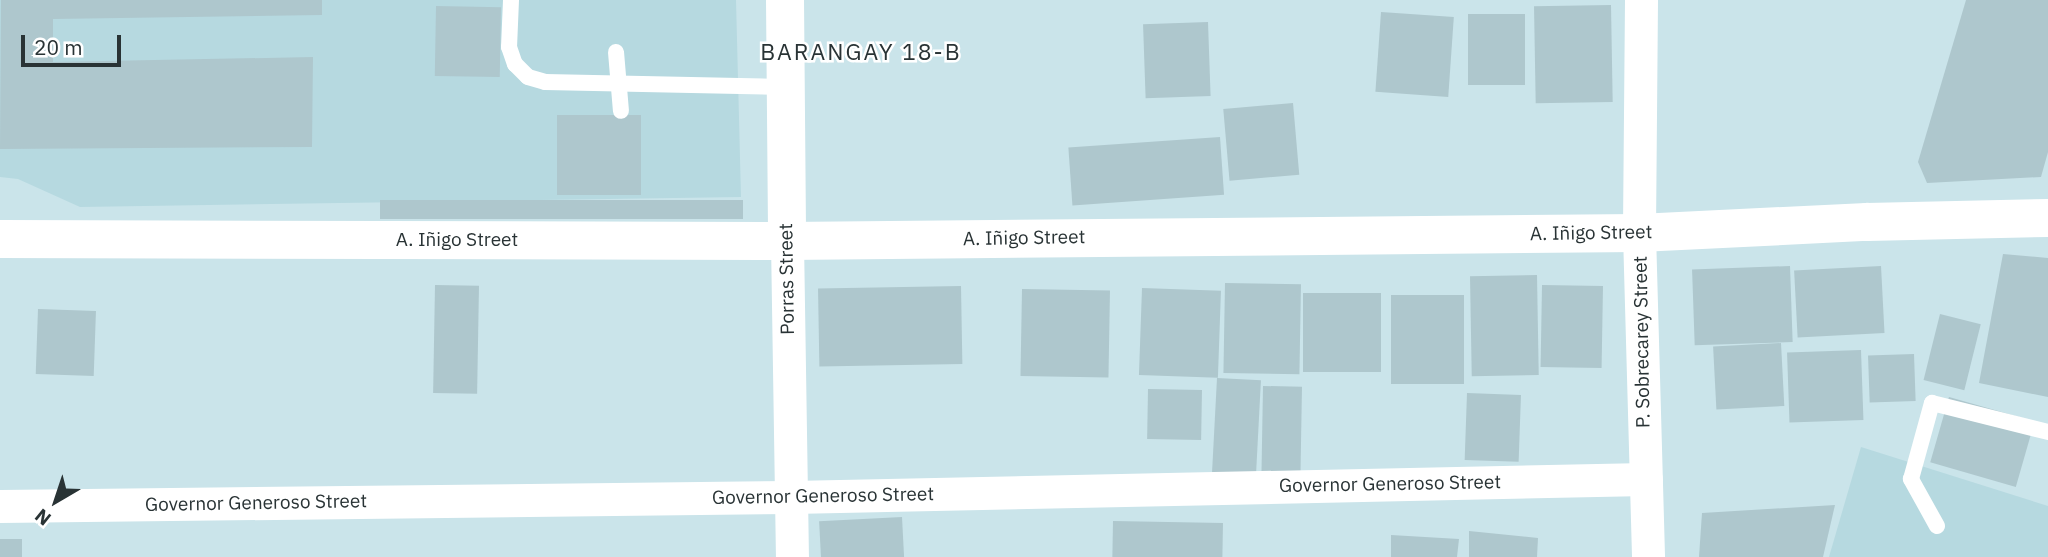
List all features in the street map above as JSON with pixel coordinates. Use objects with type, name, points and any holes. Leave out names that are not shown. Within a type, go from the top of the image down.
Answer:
[{"type":"street","name":"Porras Street","points":[[785,0],[792,557]]},
{"type":"street","name":"P. Sobrecarey Street","points":[[1641,0],[1639,233],[1648,557]]},
{"type":"street","name":"A. Iñigo Street","points":[[0,239],[787,241],[1639,233],[1867,222],[2048,218]]},
{"type":"street","name":"Governor Generoso Street","points":[[0,506],[792,497],[1646,479]]},
{"type":"lane","points":[[511,0],[509,47],[515,64],[528,77],[573,85],[784,87]]},
{"type":"lane","points":[[616,52],[621,111]]},
{"type":"lane","points":[[1937,526],[1911,479],[1932,403],[2048,432]]},
{"type":"shaded area","points":[[0,0],[736,0],[741,197],[80,207],[18,179],[0,177]]},
{"type":"shaded area","points":[[1861,447],[2048,506],[2048,557],[1829,557]]},
{"type":"building","points":[[1,0],[322,0],[322,15],[53,19],[53,62],[313,57],[312,147],[0,149]]},
{"type":"building","points":[[1966,0],[2048,0],[2048,152],[2041,177],[1927,183],[1918,162]]},
{"type":"building","points":[[1611,5],[1613,102],[1536,103],[1534,6]]},
{"type":"building","points":[[436,6],[501,7],[500,77],[435,76]]},
{"type":"building","points":[[1381,12],[1454,17],[1448,97],[1375,92]]},
{"type":"building","points":[[1468,14],[1525,14],[1525,85],[1468,85]]},
{"type":"building","points":[[1208,22],[1211,96],[1146,98],[1143,24]]},
{"type":"building","points":[[1293,103],[1299,175],[1230,181],[1223,109]]},
{"type":"building","points":[[557,115],[641,115],[641,195],[557,195]]},
{"type":"building","points":[[1220,137],[1224,195],[1072,205],[1068,148]]},
{"type":"building","points":[[380,200],[743,200],[743,219],[380,219]]},
{"type":"building","points":[[2003,254],[2048,258],[2048,397],[1979,383]]},
{"type":"building","points":[[1790,266],[1793,342],[1695,345],[1692,269]]},
{"type":"building","points":[[1881,266],[1885,333],[1798,337],[1794,271]]},
{"type":"building","points":[[1537,275],[1539,375],[1472,376],[1470,276]]},
{"type":"building","points":[[1225,283],[1301,284],[1299,374],[1223,373]]},
{"type":"building","points":[[435,285],[479,286],[477,394],[433,393]]},
{"type":"building","points":[[1542,285],[1603,286],[1602,368],[1541,367]]},
{"type":"building","points":[[961,286],[962,364],[819,366],[818,288]]},
{"type":"building","points":[[1142,288],[1221,291],[1218,378],[1139,375]]},
{"type":"building","points":[[1022,289],[1110,291],[1108,378],[1020,376]]},
{"type":"building","points":[[1303,293],[1381,293],[1381,372],[1303,372]]},
{"type":"building","points":[[1391,295],[1464,295],[1464,384],[1391,384]]},
{"type":"building","points":[[38,309],[96,311],[94,376],[36,374]]},
{"type":"building","points":[[1940,314],[1981,324],[1964,390],[1924,380]]},
{"type":"building","points":[[1781,343],[1784,406],[1716,409],[1713,347]]},
{"type":"building","points":[[1861,350],[1863,420],[1789,423],[1787,353]]},
{"type":"building","points":[[1914,354],[1916,401],[1870,403],[1868,356]]},
{"type":"building","points":[[1217,378],[1261,380],[1255,486],[1211,484]]},
{"type":"building","points":[[1263,386],[1302,387],[1300,484],[1261,483]]},
{"type":"building","points":[[1148,389],[1202,390],[1201,440],[1147,439]]},
{"type":"building","points":[[1467,393],[1521,395],[1519,462],[1465,460]]},
{"type":"building","points":[[1949,397],[2035,422],[2016,487],[1930,462]]},
{"type":"building","points":[[1835,505],[1823,557],[1699,557],[1702,513]]},
{"type":"building","points":[[902,517],[904,557],[821,557],[819,521]]},
{"type":"building","points":[[1113,521],[1223,523],[1222,557],[1112,557]]},
{"type":"building","points":[[1469,531],[1538,538],[1537,557],[1469,557]]},
{"type":"building","points":[[1391,535],[1459,539],[1457,557],[1391,557]]},
{"type":"building","points":[[0,539],[22,539],[22,557],[0,557]]},
{"type":"district","name":"BARANGAY 18-B","points":[[861,51]]}]
